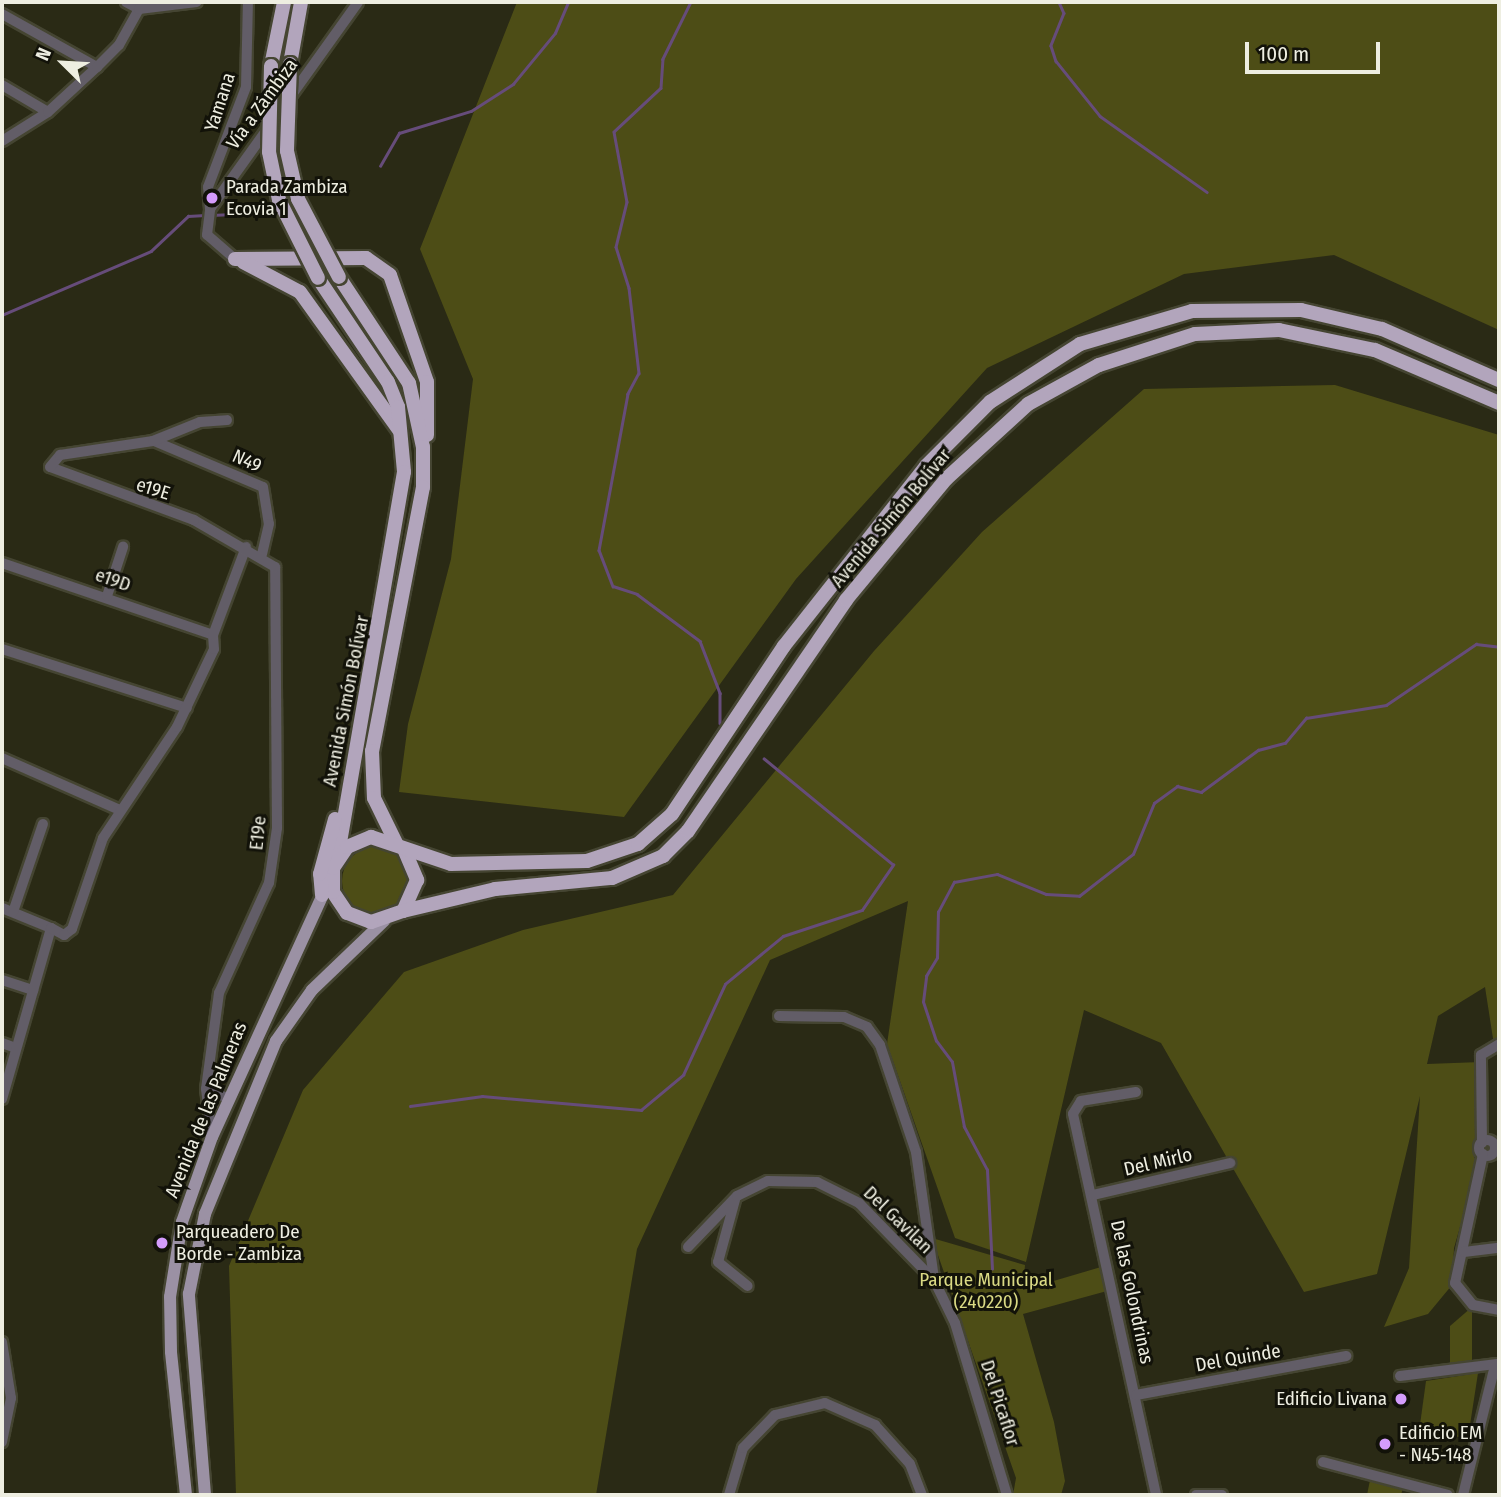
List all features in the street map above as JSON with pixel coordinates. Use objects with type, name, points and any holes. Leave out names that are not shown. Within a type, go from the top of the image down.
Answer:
[{"type":"highway","name":"Avenida Simón Bolívar","points":[[284,2],[271,66],[269,152],[276,188],[296,244],[388,382],[402,434],[400,524],[365,699],[338,857]]},
{"type":"highway","name":"Avenida Simón Bolívar","points":[[301,2],[290,64],[287,151],[298,199],[340,277],[409,383],[423,447],[423,487],[372,763],[374,798],[400,846],[452,864],[587,861],[638,844],[672,814],[785,646],[926,466],[990,402],[1080,344],[1192,312],[1301,310],[1382,328],[1499,380]]},
{"type":"highway","points":[[235,259],[366,258],[390,275],[427,382],[423,447]]},
{"type":"highway","points":[[235,259],[300,292],[402,434]]},
{"type":"highway","name":"Avenida Simón Bolívar","points":[[403,911],[495,889],[612,878],[663,856],[688,831],[846,600],[946,479],[1028,404],[1099,365],[1195,334],[1279,330],[1374,350],[1499,403]]},
{"type":"highway","points":[[322,895],[320,874],[365,699]]},
{"type":"highway","points":[[358,840],[400,846],[417,880],[403,911],[384,921],[347,913],[331,879],[338,857],[358,840]]},
{"type":"main road","name":"Avenida de las Palmeras","points":[[186,1495],[170,1297],[182,1222],[212,1136],[331,879]]},
{"type":"main road","name":"Avenida de las Palmeras","points":[[205,1495],[189,1294],[205,1214],[282,1032],[312,990],[384,921]]},
{"type":"street","points":[[126,2],[139,9],[197,2]]},
{"type":"street","name":"Yamana","points":[[210,209],[208,187],[246,88],[248,2]]},
{"type":"street","name":"Vía a Zámbiza","points":[[210,209],[358,2]]},
{"type":"street","points":[[2,141],[48,113],[120,45],[139,9]]},
{"type":"street","points":[[2,14],[97,67]]},
{"type":"street","points":[[2,85],[48,113]]},
{"type":"street","points":[[210,209],[207,235],[235,259]]},
{"type":"street","points":[[153,441],[200,422],[227,420]]},
{"type":"street","name":"e19E","points":[[153,441],[60,455],[50,467],[194,520],[261,554],[275,567]]},
{"type":"street","name":"N49","points":[[153,441],[262,487],[269,524],[261,554]]},
{"type":"street","points":[[107,596],[124,547]]},
{"type":"street","points":[[2,908],[64,935],[72,929],[120,810],[187,708],[215,649],[213,635],[246,547]]},
{"type":"street","name":"e19D","points":[[2,563],[107,596],[213,635]]},
{"type":"street","name":"E19e","points":[[212,1136],[206,1089],[219,992],[273,865],[279,795],[275,567]]},
{"type":"street","points":[[2,649],[187,708]]},
{"type":"street","points":[[2,758],[120,810]]},
{"type":"street","points":[[13,912],[43,824]]},
{"type":"street","points":[[2,1099],[51,928]]},
{"type":"street","points":[[2,980],[33,990]]},
{"type":"street","points":[[779,1016],[844,1017],[867,1027],[880,1045],[916,1152],[934,1280]]},
{"type":"street","points":[[2,1043],[16,1048]]},
{"type":"street","points":[[1499,1044],[1483,1050],[1483,1154],[1464,1252],[1456,1265],[1456,1289],[1473,1305],[1499,1310]]},
{"type":"street","points":[[206,1089],[229,1099]]},
{"type":"street","name":"De las Golondrinas","points":[[1136,1092],[1081,1101],[1073,1114],[1093,1195],[1156,1495]]},
{"type":"street","points":[[1482,1143],[1491,1141],[1497,1149],[1483,1154]]},
{"type":"street","name":"Del Mirlo","points":[[1093,1195],[1230,1164]]},
{"type":"street","name":"Del Gavilan","points":[[688,1247],[737,1196],[789,1177],[842,1192],[934,1280],[955,1323]]},
{"type":"street","points":[[737,1196],[718,1262],[748,1286]]},
{"type":"street","points":[[1464,1252],[1499,1248]]},
{"type":"street","name":"Del Picaflor","points":[[955,1323],[1007,1495]]},
{"type":"street","points":[[2,1342],[11,1398],[2,1442]]},
{"type":"street","name":"Del Quinde","points":[[1136,1395],[1346,1356]]},
{"type":"street","points":[[1400,1376],[1497,1364],[1463,1495]]},
{"type":"street","points":[[729,1495],[743,1448],[775,1415],[825,1403],[874,1425],[910,1464],[922,1495]]},
{"type":"street","points":[[1323,1462],[1448,1495]]},
{"type":"street","points":[[1196,1495],[1222,1495]]},
{"type":"green space","points":[[517,2],[1499,2],[1499,330],[1334,255],[1184,274],[987,368],[796,579],[624,817],[399,792],[408,724],[451,559],[473,379],[420,249]]},
{"type":"green space","points":[[1335,385],[1499,435],[1499,1044],[1494,1045],[1485,987],[1438,1016],[1427,1064],[1481,1062],[1474,1158],[1480,1157],[1454,1248],[1452,1285],[1428,1314],[1384,1327],[1409,1268],[1420,1096],[1377,1274],[1304,1292],[1161,1043],[1084,1010],[1026,1262],[955,1238],[887,1044],[908,901],[770,960],[637,1249],[596,1495],[236,1495],[229,1266],[303,1090],[404,972],[523,930],[673,895],[874,651],[982,532],[1144,389]]},
{"type":"green space","points":[[384,846],[397,852],[406,861],[410,867],[410,895],[402,906],[391,914],[370,916],[352,906],[344,895],[342,874],[352,856],[363,848]]},
{"type":"green space","name":"Parque Municipal (240220)","points":[[932,1238],[1025,1265],[1023,1290],[1101,1267],[1107,1291],[1023,1314],[1054,1422],[1065,1481],[1061,1495],[1013,1495],[1016,1478]]},
{"type":"green space","points":[[1472,1307],[1472,1368],[1450,1372],[1450,1326]]},
{"type":"green space","points":[[1478,1373],[1468,1438],[1419,1432],[1426,1381]]},
{"type":"green space","points":[[1370,1480],[1403,1488],[1401,1495],[1367,1495]]},
{"type":"waterway","points":[[380,166],[399,133],[471,111],[513,84],[555,33],[568,2]]},
{"type":"waterway","points":[[691,2],[663,59],[661,88],[614,132],[627,202],[616,247],[629,288],[639,373],[628,394],[599,550],[613,586],[637,594],[700,641],[720,693],[720,723]]},
{"type":"waterway","points":[[1059,2],[1064,13],[1051,46],[1056,61],[1100,116],[1207,192]]},
{"type":"waterway","points":[[211,215],[256,213]]},
{"type":"waterway","points":[[2,315],[151,251],[188,216],[205,215]]},
{"type":"waterway","points":[[992,1269],[987,1170],[964,1127],[952,1062],[936,1041],[923,1002],[926,976],[937,958],[938,912],[954,882],[997,874],[1046,894],[1079,896],[1133,854],[1154,803],[1177,786],[1201,792],[1258,750],[1285,743],[1306,718],[1386,705],[1476,644],[1499,647]]},
{"type":"waterway","points":[[410,1106],[482,1096],[641,1110],[683,1075],[725,984],[783,936],[862,910],[893,865],[764,759]]},
{"type":"place","name":"Parada Zambiza Ecovia 1","points":[[212,198]]},
{"type":"place","name":"Parqueadero De Borde - Zambiza","points":[[162,1243]]},
{"type":"place","name":"Edificio Livana","points":[[1401,1399]]},
{"type":"place","name":"Edificio EM - N45-148","points":[[1385,1444]]}]
